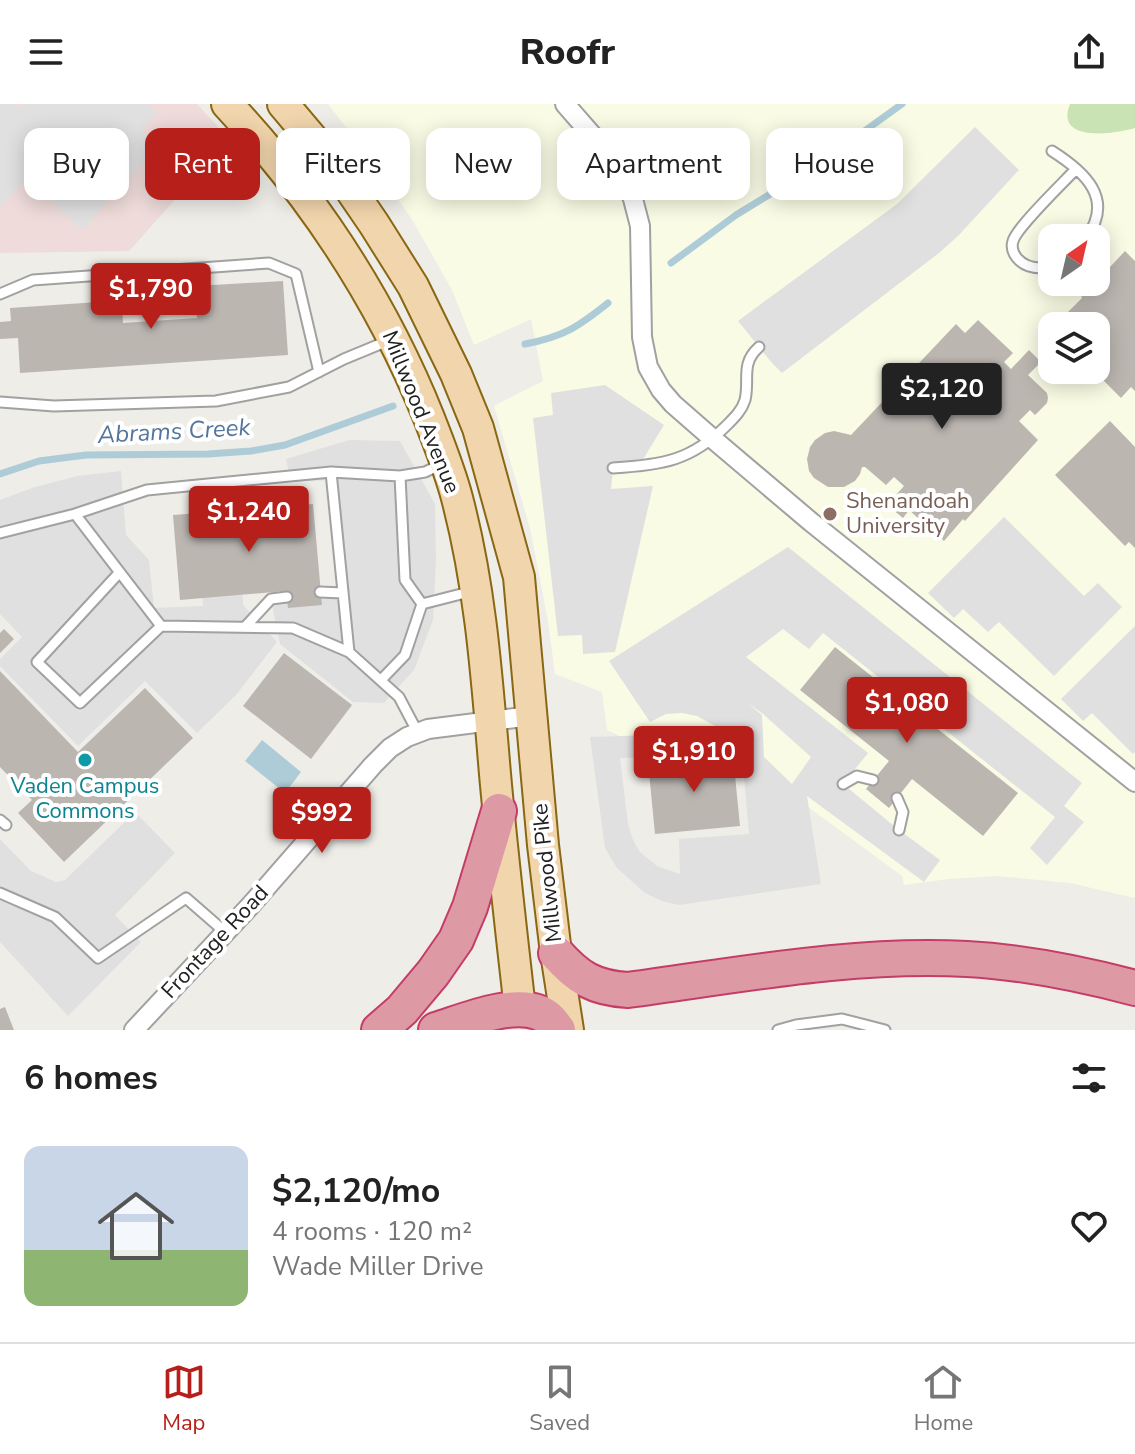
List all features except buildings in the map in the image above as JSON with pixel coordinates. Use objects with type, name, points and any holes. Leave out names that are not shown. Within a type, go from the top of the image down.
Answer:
[{"type":"highway","points":[[379,1030],[402,1010],[456,940],[470,907],[499,811]]},
{"type":"highway","points":[[556,953],[571,971],[606,989],[628,990],[804,965],[923,959],[969,959],[1039,968],[1135,988]]},
{"type":"highway","points":[[436,1030],[485,1015],[521,1019],[540,1013],[551,1020],[558,1030]]},
{"type":"main road","name":"Millwood Avenue","points":[[227,104],[308,199],[351,263],[412,376],[457,496],[484,642],[491,722]]},
{"type":"main road","name":"Millwood Avenue","points":[[283,104],[331,161],[413,286],[456,374],[478,428],[519,577],[531,716]]},
{"type":"main road","name":"Millwood Pike","points":[[531,716],[556,953],[568,1030]]},
{"type":"main road","name":"Millwood Pike","points":[[491,722],[521,1019]]},
{"type":"street","points":[[565,104],[602,145],[625,179],[638,215],[642,337],[654,380],[673,404],[811,522],[1135,782]]},
{"type":"street","name":"Frontage Road","points":[[134,1030],[390,748],[428,729],[531,716]]},
{"type":"lane","points":[[1052,151],[1064,159],[1097,195],[1099,205],[1095,224]]},
{"type":"lane","points":[[1038,268],[1024,264],[1013,253],[1012,245],[1018,231],[1075,170]]},
{"type":"lane","points":[[0,294],[33,280],[269,263],[296,274],[319,372]]},
{"type":"lane","points":[[0,402],[54,406],[216,401],[289,387],[393,339]]},
{"type":"lane","points":[[613,468],[658,464],[689,454],[713,439],[741,410],[746,396],[748,362],[759,347]]},
{"type":"lane","points":[[0,533],[75,514],[147,490],[331,472],[400,476],[425,472],[445,462]]},
{"type":"lane","points":[[331,472],[349,652]]},
{"type":"lane","points":[[400,476],[405,580],[422,604]]},
{"type":"lane","points":[[75,514],[161,626]]},
{"type":"lane","points":[[119,573],[37,662],[80,703],[161,626],[293,628],[349,652],[399,697],[418,733]]},
{"type":"lane","points":[[422,604],[476,591]]},
{"type":"lane","points":[[320,592],[343,593]]},
{"type":"lane","points":[[245,627],[271,599],[287,597]]},
{"type":"lane","points":[[381,680],[405,655],[422,604]]},
{"type":"lane","points":[[843,784],[857,776],[873,780]]},
{"type":"lane","points":[[897,798],[903,812],[899,830]]},
{"type":"lane","points":[[0,893],[55,917],[98,958],[186,898],[225,932]]},
{"type":"lane","points":[[778,1030],[842,1019],[885,1030]]},
{"type":"shaded area","points":[[0,104],[197,104],[219,128],[145,128],[145,200],[175,200],[129,251],[0,253]]},
{"type":"shaded area","points":[[0,104],[14,104],[20,109],[25,104],[147,104],[157,113],[142,131],[145,134],[145,160],[129,178],[129,128],[24,128],[24,181],[0,207]]},
{"type":"shaded area","name":"Shenandoah University","points":[[328,104],[1135,104],[1135,898],[1070,883],[997,876],[904,885],[902,876],[715,734],[643,747],[607,730],[602,692],[555,674],[530,528],[494,406],[543,381],[531,319],[474,345],[452,290],[399,200],[410,200],[410,128],[346,128]]},
{"type":"shaded area","points":[[975,127],[1019,170],[939,253],[782,373],[738,321],[903,198]]},
{"type":"shaded area","points":[[50,200],[109,200],[82,230]]},
{"type":"shaded area","points":[[605,385],[664,425],[639,466],[613,468],[611,489],[653,486],[615,652],[583,654],[582,635],[558,636],[533,418],[553,415],[551,393]]},
{"type":"shaded area","points":[[349,440],[400,441],[435,504],[433,620],[414,670],[384,703],[353,702],[280,644],[272,604],[339,596],[329,480],[291,482],[286,459]]},
{"type":"shaded area","points":[[121,471],[126,535],[149,560],[154,608],[203,606],[202,588],[242,585],[243,605],[277,642],[236,695],[197,733],[145,681],[78,746],[0,666],[0,659],[22,637],[0,614],[0,500],[77,476]]},
{"type":"shaded area","points":[[1004,517],[1084,596],[1098,583],[1122,607],[1054,676],[999,622],[988,632],[963,609],[954,618],[928,593]]},
{"type":"shaded area","points":[[788,547],[1082,783],[1064,806],[1084,822],[1047,865],[1030,848],[1055,817],[823,633],[809,649],[783,629],[746,657],[868,753],[843,784],[940,860],[924,882],[807,796],[821,884],[679,905],[662,901],[645,893],[617,868],[605,848],[590,737],[653,735],[654,757],[620,758],[628,824],[640,852],[657,866],[680,874],[679,839],[749,834],[742,754],[726,732],[697,716],[666,714],[650,722],[609,661]],"holes":[[[746,702],[763,714],[811,757],[792,784],[764,757],[762,715]]]},
{"type":"shaded area","points":[[1135,626],[1133,754],[1092,713],[1083,721],[1061,699]]},
{"type":"shaded area","points":[[135,812],[175,853],[115,915],[141,942],[68,1016],[0,942],[0,839],[31,871],[56,882],[65,880]]},
{"type":"green space","points":[[1070,104],[1135,104],[1135,128],[1101,133],[1078,130],[1071,125],[1067,116]]},
{"type":"water","points":[[262,740],[301,772],[285,793],[245,761]]},
{"type":"waterway","name":"Abrams Creek","points":[[671,263],[736,215],[816,166],[902,104]]},
{"type":"waterway","name":"Abrams Creek","points":[[525,344],[570,330],[608,303]]},
{"type":"waterway","name":"Abrams Creek","points":[[0,474],[39,461],[86,455],[251,451],[285,445],[393,406]]},
{"type":"place","name":"Shenandoah University","points":[[830,514]]},
{"type":"place","name":"Vaden Campus Commons","points":[[85,760]]}]
